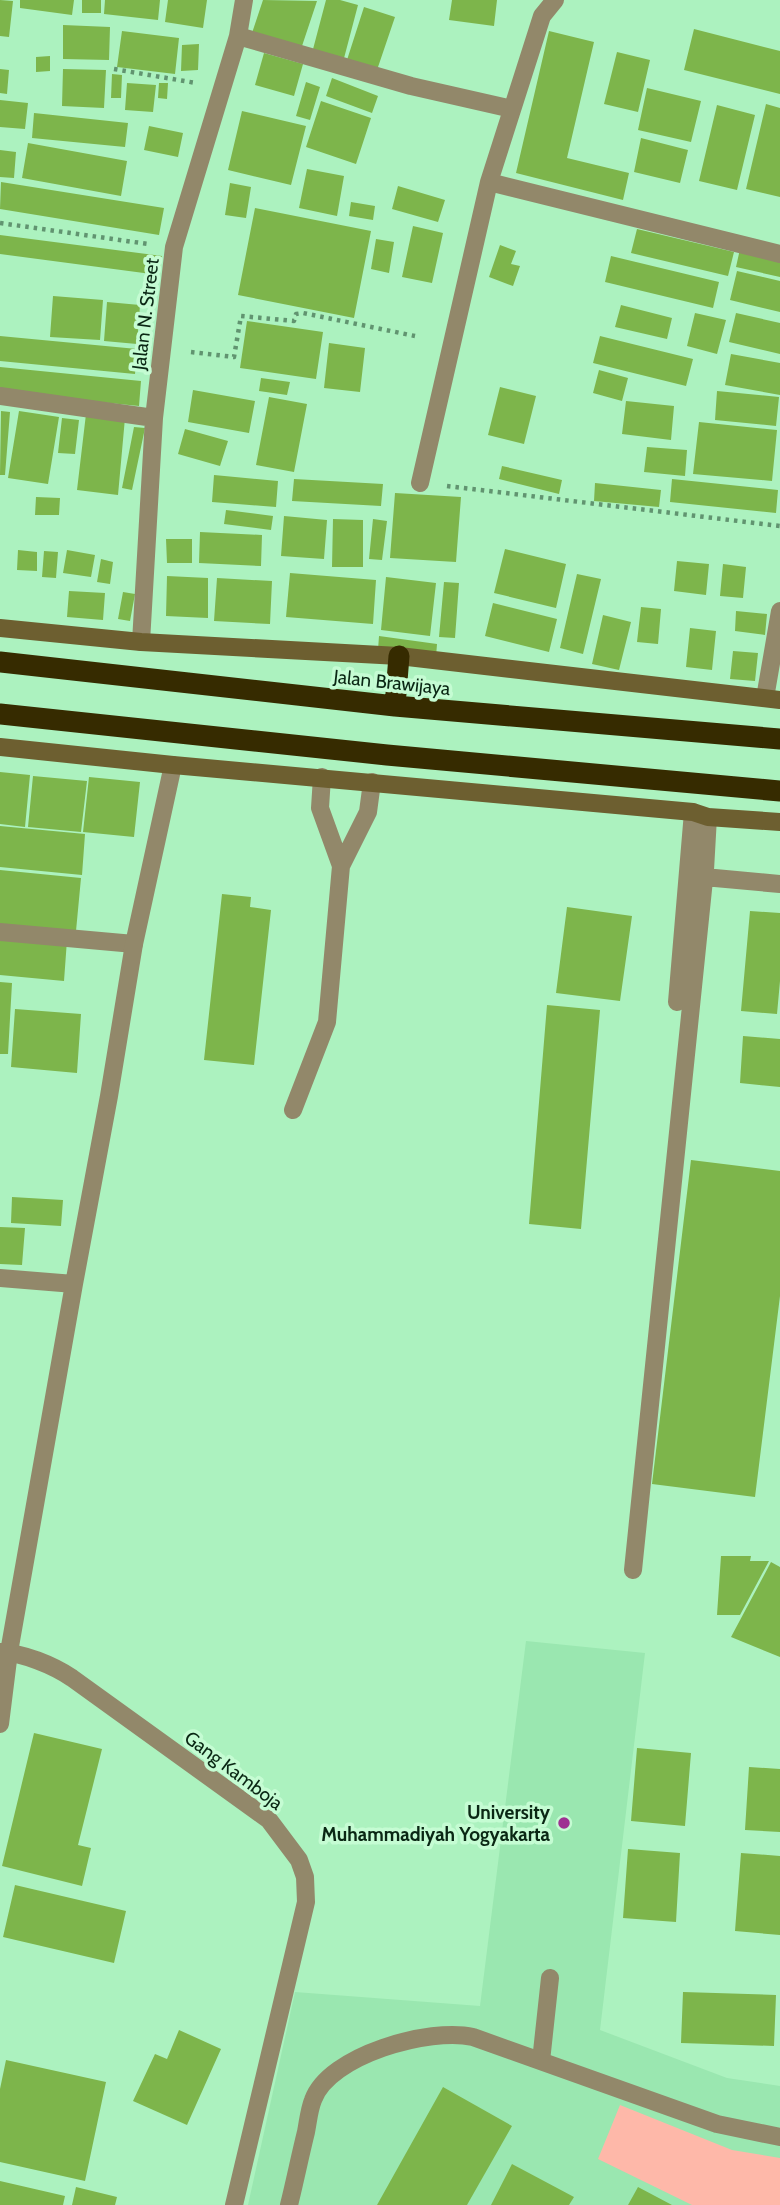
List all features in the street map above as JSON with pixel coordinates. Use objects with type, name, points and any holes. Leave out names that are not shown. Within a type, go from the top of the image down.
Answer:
[{"type":"highway","points":[[395,706],[399,656]]},
{"type":"highway","name":"Jalan Brawijaya","points":[[0,662],[395,706],[780,739]]},
{"type":"highway","points":[[0,714],[387,755],[780,791]]},
{"type":"street","name":"Jalan N. Street","points":[[141,642],[154,418],[174,247],[238,36],[244,0]]},
{"type":"street","points":[[420,483],[489,182],[542,16],[555,0]]},
{"type":"street","points":[[238,36],[411,86],[512,109]]},
{"type":"street","points":[[489,182],[780,254]]},
{"type":"street","points":[[0,396],[154,418]]},
{"type":"street","points":[[0,628],[141,642],[399,656],[772,699],[780,611]]},
{"type":"street","points":[[0,747],[780,822]]},
{"type":"street","points":[[0,1724],[5,1652],[109,1096],[134,944],[173,765]]},
{"type":"street","points":[[322,777],[320,808],[341,866]]},
{"type":"street","points":[[293,1110],[327,1022],[341,866],[368,812],[372,782]]},
{"type":"street","points":[[633,1570],[704,877],[700,814]]},
{"type":"street","points":[[677,1002],[700,814]]},
{"type":"street","points":[[704,877],[780,884]]},
{"type":"street","points":[[0,932],[134,944]]},
{"type":"street","points":[[0,1278],[74,1284]]},
{"type":"street","name":"Gang Kamboja","points":[[5,1652],[61,1670],[269,1820],[299,1860],[305,1878],[306,1902],[234,2205]]},
{"type":"street","points":[[541,2062],[550,1978]]},
{"type":"street","points":[[289,2205],[313,2100],[324,2080],[373,2050],[444,2035],[460,2034],[717,2124],[780,2137]]},
{"type":"path","points":[[114,69],[221,88]]},
{"type":"path","points":[[0,223],[174,247]]},
{"type":"path","points":[[162,349],[234,357],[241,316],[294,321],[296,314],[303,313],[415,336]]},
{"type":"path","points":[[420,483],[780,526]]},
{"type":"shaded area","name":"University Muhammadiyah Yogyakarta","points":[[526,1641],[645,1653],[600,2030],[727,2078],[780,2086],[780,2205],[248,2205],[295,1992],[480,2006]]},
{"type":"shaded area","points":[[620,2105],[732,2150],[780,2158],[780,2205],[692,2205],[598,2159]]},
{"type":"building","points":[[0,0],[13,1],[9,37],[0,36]]},
{"type":"building","points":[[20,0],[74,0],[72,15],[20,8]]},
{"type":"building","points":[[82,0],[101,0],[101,13],[82,13]]},
{"type":"building","points":[[105,0],[160,0],[158,20],[104,14]]},
{"type":"building","points":[[168,0],[207,0],[203,28],[165,22]]},
{"type":"building","points":[[263,0],[317,1],[300,52],[251,36]]},
{"type":"building","points":[[326,0],[340,0],[358,5],[343,62],[312,53]]},
{"type":"building","points":[[452,0],[497,0],[494,26],[449,20]]},
{"type":"building","points":[[364,7],[395,17],[377,70],[347,60]]},
{"type":"building","points":[[63,25],[110,27],[109,60],[63,59]]},
{"type":"building","points":[[694,29],[780,51],[780,94],[684,70]]},
{"type":"building","points":[[122,31],[179,38],[175,74],[117,67]]},
{"type":"building","points":[[549,31],[594,42],[567,158],[629,173],[623,200],[516,173]]},
{"type":"building","points":[[199,44],[198,70],[181,71],[182,45]]},
{"type":"building","points":[[617,52],[650,60],[638,112],[604,104]]},
{"type":"building","points":[[264,53],[303,64],[294,96],[255,85]]},
{"type":"building","points":[[50,56],[50,71],[36,72],[36,57]]},
{"type":"building","points":[[0,69],[9,70],[7,94],[0,93]]},
{"type":"building","points":[[63,69],[106,70],[104,108],[62,106]]},
{"type":"building","points":[[112,74],[122,75],[121,98],[111,98]]},
{"type":"building","points":[[332,78],[378,96],[372,113],[326,96]]},
{"type":"building","points":[[306,82],[320,87],[310,120],[296,116]]},
{"type":"building","points":[[127,83],[156,85],[153,112],[125,110]]},
{"type":"building","points":[[159,83],[168,83],[167,99],[158,98]]},
{"type":"building","points":[[647,88],[701,101],[691,142],[638,130]]},
{"type":"building","points":[[0,100],[28,103],[25,129],[0,127]]},
{"type":"building","points":[[321,101],[371,118],[356,164],[306,147]]},
{"type":"building","points":[[766,104],[780,108],[780,197],[746,189]]},
{"type":"building","points":[[717,105],[755,115],[737,190],[699,181]]},
{"type":"building","points":[[242,111],[306,126],[291,185],[228,170]]},
{"type":"building","points":[[34,113],[128,123],[125,147],[32,138]]},
{"type":"building","points":[[149,126],[183,133],[178,157],[144,150]]},
{"type":"building","points":[[641,138],[688,150],[680,183],[634,172]]},
{"type":"building","points":[[28,143],[127,161],[121,196],[22,178]]},
{"type":"building","points":[[0,150],[16,152],[14,178],[0,177]]},
{"type":"building","points":[[307,169],[344,176],[337,216],[299,208]]},
{"type":"building","points":[[1,182],[164,208],[159,235],[0,209]]},
{"type":"building","points":[[230,183],[251,187],[246,218],[225,215]]},
{"type":"building","points":[[398,186],[445,200],[438,222],[392,209]]},
{"type":"building","points":[[351,202],[375,206],[373,220],[349,216]]},
{"type":"building","points":[[255,208],[371,231],[354,318],[238,295]]},
{"type":"building","points":[[413,226],[443,233],[432,283],[402,277]]},
{"type":"building","points":[[637,229],[734,252],[728,276],[631,253]]},
{"type":"building","points":[[0,235],[162,256],[159,275],[0,254]]},
{"type":"building","points":[[376,239],[394,242],[389,273],[371,269]]},
{"type":"building","points":[[500,245],[516,251],[511,264],[520,266],[513,286],[489,277]]},
{"type":"building","points":[[740,249],[780,259],[780,277],[736,267]]},
{"type":"building","points":[[611,256],[719,282],[713,308],[605,282]]},
{"type":"building","points":[[737,271],[780,281],[780,312],[730,300]]},
{"type":"building","points":[[53,296],[103,300],[100,340],[50,337]]},
{"type":"building","points":[[107,302],[140,305],[137,344],[104,341]]},
{"type":"building","points":[[621,305],[672,318],[667,339],[615,327]]},
{"type":"building","points":[[695,313],[726,320],[717,354],[687,346]]},
{"type":"building","points":[[736,313],[780,323],[780,354],[729,342]]},
{"type":"building","points":[[247,321],[323,332],[316,379],[240,368]]},
{"type":"building","points":[[0,336],[137,349],[135,374],[0,361]]},
{"type":"building","points":[[600,336],[693,359],[686,386],[593,363]]},
{"type":"building","points":[[329,343],[365,348],[360,392],[324,388]]},
{"type":"building","points":[[731,354],[780,363],[780,395],[725,385]]},
{"type":"building","points":[[0,367],[141,381],[139,406],[0,392]]},
{"type":"building","points":[[599,370],[628,378],[622,401],[593,393]]},
{"type":"building","points":[[261,378],[290,382],[287,395],[259,391]]},
{"type":"building","points":[[500,387],[536,396],[524,444],[488,435]]},
{"type":"building","points":[[193,390],[255,401],[249,433],[188,422]]},
{"type":"building","points":[[717,391],[779,397],[776,426],[715,420]]},
{"type":"building","points":[[269,397],[307,404],[294,472],[256,465]]},
{"type":"building","points":[[626,401],[674,406],[671,440],[622,434]]},
{"type":"building","points":[[1,411],[10,412],[5,475],[0,475]]},
{"type":"building","points":[[19,411],[59,417],[48,484],[8,478]]},
{"type":"building","points":[[86,414],[125,418],[118,495],[77,490]]},
{"type":"building","points":[[62,418],[79,420],[75,454],[58,453]]},
{"type":"building","points":[[699,422],[777,430],[772,481],[693,474]]},
{"type":"building","points":[[134,427],[145,428],[132,490],[122,488]]},
{"type":"building","points":[[185,429],[228,441],[220,466],[178,454]]},
{"type":"building","points":[[647,447],[687,450],[685,476],[644,472]]},
{"type":"building","points":[[502,466],[562,480],[559,494],[499,479]]},
{"type":"building","points":[[214,475],[278,481],[276,507],[212,502]]},
{"type":"building","points":[[294,479],[383,484],[381,506],[292,501]]},
{"type":"building","points":[[672,479],[778,490],[776,513],[670,502]]},
{"type":"building","points":[[595,483],[661,490],[659,507],[594,501]]},
{"type":"building","points":[[395,493],[461,497],[456,562],[390,558]]},
{"type":"building","points":[[36,497],[60,498],[59,515],[35,515]]},
{"type":"building","points":[[226,510],[273,516],[271,530],[224,524]]},
{"type":"building","points":[[284,516],[327,520],[324,559],[281,556]]},
{"type":"building","points":[[333,519],[363,520],[363,567],[332,567]]},
{"type":"building","points":[[373,519],[387,521],[382,560],[369,559]]},
{"type":"building","points":[[200,532],[262,535],[261,566],[199,563]]},
{"type":"building","points":[[166,539],[192,539],[192,563],[167,563]]},
{"type":"building","points":[[505,549],[566,564],[556,608],[494,593]]},
{"type":"building","points":[[18,550],[37,552],[37,571],[17,570]]},
{"type":"building","points":[[67,550],[95,555],[91,577],[63,573]]},
{"type":"building","points":[[44,551],[58,552],[56,578],[42,577]]},
{"type":"building","points":[[101,559],[113,562],[110,584],[97,582]]},
{"type":"building","points":[[677,561],[709,564],[706,595],[674,591]]},
{"type":"building","points":[[723,564],[746,567],[743,598],[720,596]]},
{"type":"building","points":[[290,573],[376,580],[373,624],[286,617]]},
{"type":"building","points":[[577,574],[601,579],[583,654],[560,648]]},
{"type":"building","points":[[167,576],[208,578],[208,618],[166,616]]},
{"type":"building","points":[[386,577],[436,583],[430,636],[381,630]]},
{"type":"building","points":[[217,578],[272,581],[270,624],[214,621]]},
{"type":"building","points":[[444,582],[459,583],[455,638],[439,637]]},
{"type":"building","points":[[69,591],[105,593],[103,620],[67,617]]},
{"type":"building","points":[[123,592],[135,594],[130,621],[118,619]]},
{"type":"building","points":[[493,603],[557,619],[549,652],[485,636]]},
{"type":"building","points":[[641,607],[661,609],[658,644],[637,642]]},
{"type":"building","points":[[736,611],[767,614],[765,635],[735,631]]},
{"type":"building","points":[[603,615],[631,622],[619,670],[592,664]]},
{"type":"building","points":[[690,628],[716,631],[712,670],[686,667]]},
{"type":"building","points":[[379,636],[437,644],[436,657],[378,650]]},
{"type":"building","points":[[733,651],[758,653],[755,681],[730,679]]},
{"type":"building","points":[[0,772],[30,775],[25,827],[0,824]]},
{"type":"building","points":[[33,776],[87,781],[81,832],[28,827]]},
{"type":"building","points":[[89,777],[140,782],[134,837],[83,832]]},
{"type":"building","points":[[0,826],[85,834],[82,875],[0,867]]},
{"type":"building","points":[[0,870],[81,878],[76,931],[0,924]]},
{"type":"building","points":[[222,894],[251,897],[250,907],[271,910],[254,1065],[204,1060]]},
{"type":"building","points":[[567,907],[632,916],[620,1001],[556,993]]},
{"type":"building","points":[[750,911],[780,913],[777,1014],[741,1011]]},
{"type":"building","points":[[0,934],[67,940],[64,981],[0,975]]},
{"type":"building","points":[[0,982],[12,983],[8,1054],[0,1054]]},
{"type":"building","points":[[547,1005],[600,1010],[581,1229],[529,1224]]},
{"type":"building","points":[[15,1009],[81,1014],[77,1073],[11,1067]]},
{"type":"building","points":[[743,1036],[780,1039],[780,1087],[740,1083]]},
{"type":"building","points":[[691,1160],[780,1171],[780,1296],[755,1497],[652,1484]]},
{"type":"building","points":[[12,1197],[63,1200],[61,1226],[11,1223]]},
{"type":"building","points":[[0,1227],[25,1228],[22,1265],[0,1264]]},
{"type":"building","points":[[721,1556],[751,1556],[750,1561],[769,1561],[740,1615],[717,1615]]},
{"type":"building","points":[[771,1562],[780,1567],[780,1657],[731,1637]]},
{"type":"building","points":[[34,1733],[102,1749],[78,1845],[91,1848],[82,1886],[2,1866]]},
{"type":"building","points":[[637,1748],[691,1753],[685,1826],[631,1821]]},
{"type":"building","points":[[749,1767],[780,1769],[780,1832],[745,1830]]},
{"type":"building","points":[[628,1849],[680,1853],[676,1922],[623,1918]]},
{"type":"building","points":[[741,1853],[780,1856],[780,1935],[735,1931]]},
{"type":"building","points":[[15,1885],[126,1911],[114,1963],[3,1937]]},
{"type":"building","points":[[683,1992],[776,1995],[774,2046],[681,2043]]},
{"type":"building","points":[[179,2030],[221,2049],[187,2125],[133,2101],[155,2054],[167,2059]]},
{"type":"building","points":[[6,2060],[106,2082],[85,2181],[0,2162],[0,2089]]},
{"type":"building","points":[[443,2087],[512,2126],[467,2205],[377,2205]]},
{"type":"building","points":[[512,2164],[574,2197],[569,2205],[491,2205]]},
{"type":"building","points":[[0,2181],[65,2196],[63,2205],[0,2205]]},
{"type":"building","points":[[76,2187],[117,2197],[115,2205],[72,2205]]},
{"type":"building","points":[[638,2187],[672,2205],[628,2205]]},
{"type":"place","name":"University Muhammadiyah Yogyakarta","points":[[564,1823]]}]
